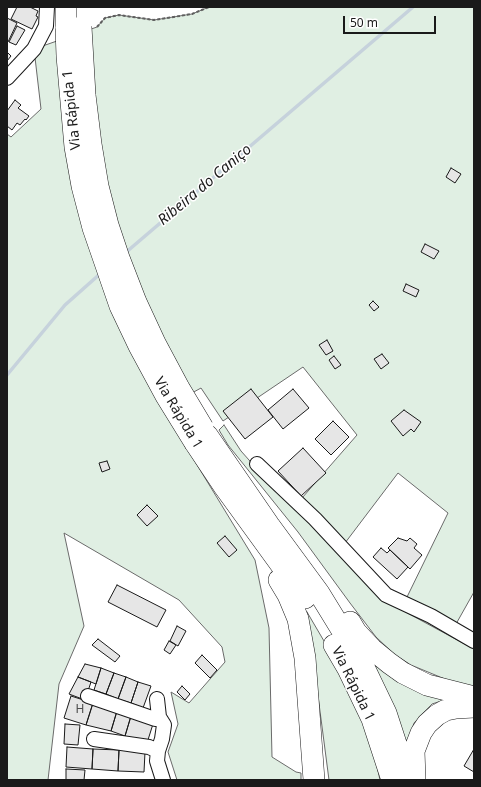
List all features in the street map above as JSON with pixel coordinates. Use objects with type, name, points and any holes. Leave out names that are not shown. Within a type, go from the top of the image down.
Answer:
[{"type":"highway","name":"Via Rápida 1","points":[[66,7],[80,23],[69,90],[75,147],[82,186],[93,228],[120,306],[139,346],[166,396],[294,557],[319,593],[362,663],[386,713],[402,759],[407,780]]},
{"type":"highway","name":"Via Rápida 1","points":[[201,439],[223,485],[305,597],[348,669],[372,719],[392,780]]},
{"type":"highway","points":[[223,485],[237,520],[288,595],[298,619],[305,658],[314,780]]},
{"type":"highway","points":[[269,524],[290,536],[356,632],[389,663],[428,685],[474,696]]},
{"type":"highway","points":[[415,780],[414,751],[421,733],[427,724],[437,715],[446,710],[474,707]]},
{"type":"street","points":[[7,78],[34,49],[46,26],[47,7]]},
{"type":"street","points":[[257,464],[315,519],[386,595],[430,616],[474,641]]},
{"type":"street","points":[[88,696],[154,719],[159,717]]},
{"type":"street","points":[[157,699],[159,717],[164,725],[157,761],[163,780]]},
{"type":"street","points":[[94,739],[149,747],[158,751]]},
{"type":"path","points":[[80,23],[97,27],[105,18],[119,15],[154,20],[192,14],[209,7]]},
{"type":"green space","points":[[209,7],[474,7],[474,592],[456,624],[407,597],[448,513],[398,473],[345,543],[302,498],[357,435],[303,367],[223,421],[201,388],[163,409],[255,560],[269,628],[272,757],[296,772],[301,773],[301,780],[177,780],[168,752],[178,724],[171,692],[189,703],[225,662],[222,647],[179,600],[64,533],[84,626],[59,684],[48,780],[7,780],[7,134],[11,137],[41,109],[34,49],[97,27],[105,18],[119,15],[154,20],[192,14]]},
{"type":"green space","points":[[224,425],[241,451],[257,469],[387,602],[474,649],[474,686],[457,684],[411,665],[395,655],[376,637],[298,532],[228,445],[219,430]]},
{"type":"green space","points":[[307,612],[331,653],[371,739],[380,780],[329,780]]},
{"type":"green space","points":[[363,645],[453,697],[432,704],[414,723],[406,747]]},
{"type":"building","points":[[17,7],[30,7],[38,11],[36,16],[38,17],[32,29],[11,19]]},
{"type":"building","points":[[7,18],[17,23],[8,42],[7,41]]},
{"type":"building","points":[[17,26],[25,30],[16,45],[9,42]]},
{"type":"building","points":[[7,52],[11,56],[7,61]]},
{"type":"building","points":[[15,100],[21,105],[18,108],[29,116],[20,125],[17,123],[12,130],[7,126],[7,111]]},
{"type":"building","points":[[451,168],[461,174],[455,183],[446,177]]},
{"type":"building","points":[[425,244],[439,251],[434,259],[421,252]]},
{"type":"building","points":[[406,284],[419,290],[416,297],[403,291]]},
{"type":"building","points":[[373,301],[379,307],[374,311],[369,305]]},
{"type":"building","points":[[327,340],[333,351],[326,355],[319,345]]},
{"type":"building","points":[[382,354],[389,363],[381,369],[374,359]]},
{"type":"building","points":[[334,356],[341,365],[335,369],[329,360]]},
{"type":"building","points":[[251,389],[273,417],[245,439],[223,411]]},
{"type":"building","points":[[293,389],[309,408],[283,429],[268,410]]},
{"type":"building","points":[[404,410],[421,422],[414,432],[411,429],[403,436],[391,421]]},
{"type":"building","points":[[333,421],[349,437],[331,455],[315,439]]},
{"type":"building","points":[[303,448],[326,473],[301,496],[278,471]]},
{"type":"building","points":[[107,461],[110,469],[102,472],[99,463]]},
{"type":"building","points":[[147,505],[158,516],[147,526],[137,515]]},
{"type":"building","points":[[225,536],[237,550],[229,557],[217,543]]},
{"type":"building","points":[[398,538],[407,541],[410,538],[417,544],[414,548],[422,555],[410,569],[388,548]]},
{"type":"building","points":[[381,548],[387,553],[390,550],[408,567],[397,579],[373,557]]},
{"type":"building","points":[[117,585],[166,610],[157,627],[108,602]]},
{"type":"building","points":[[177,626],[186,631],[178,646],[170,641]]},
{"type":"building","points":[[98,639],[120,656],[115,662],[92,645]]},
{"type":"building","points":[[169,641],[176,645],[170,654],[164,650]]},
{"type":"building","points":[[202,655],[217,670],[210,678],[195,663]]},
{"type":"building","points":[[85,664],[101,668],[96,684],[78,677]]},
{"type":"building","points":[[101,668],[114,673],[106,694],[94,690]]},
{"type":"building","points":[[114,673],[126,677],[118,699],[106,694]]},
{"type":"building","points":[[78,677],[91,682],[85,700],[69,694]]},
{"type":"building","points":[[126,677],[138,682],[131,703],[118,699]]},
{"type":"building","points":[[138,682],[151,686],[143,708],[131,703]]},
{"type":"building","points":[[182,686],[190,694],[185,700],[177,692]]},
{"type":"building","points":[[71,696],[93,703],[86,725],[64,718]]},
{"type":"building","points":[[93,703],[117,711],[111,731],[86,725]]},
{"type":"building","points":[[117,711],[131,716],[125,736],[111,731]]},
{"type":"building","points":[[131,716],[153,724],[147,743],[125,736]]},
{"type":"building","points":[[65,724],[80,725],[78,745],[64,744]]},
{"type":"building","points":[[67,747],[93,749],[92,769],[66,767]]},
{"type":"building","points":[[93,749],[119,750],[118,771],[92,769]]},
{"type":"building","points":[[474,749],[474,772],[464,766]]},
{"type":"building","points":[[119,750],[145,752],[144,772],[118,771]]},
{"type":"building","points":[[66,769],[85,770],[84,780],[66,780]]},
{"type":"waterway","name":"Ribeira do Caniço","points":[[124,254],[413,7]]},
{"type":"waterway","name":"Ribeira do Caniço","points":[[7,375],[65,305],[101,273]]}]
